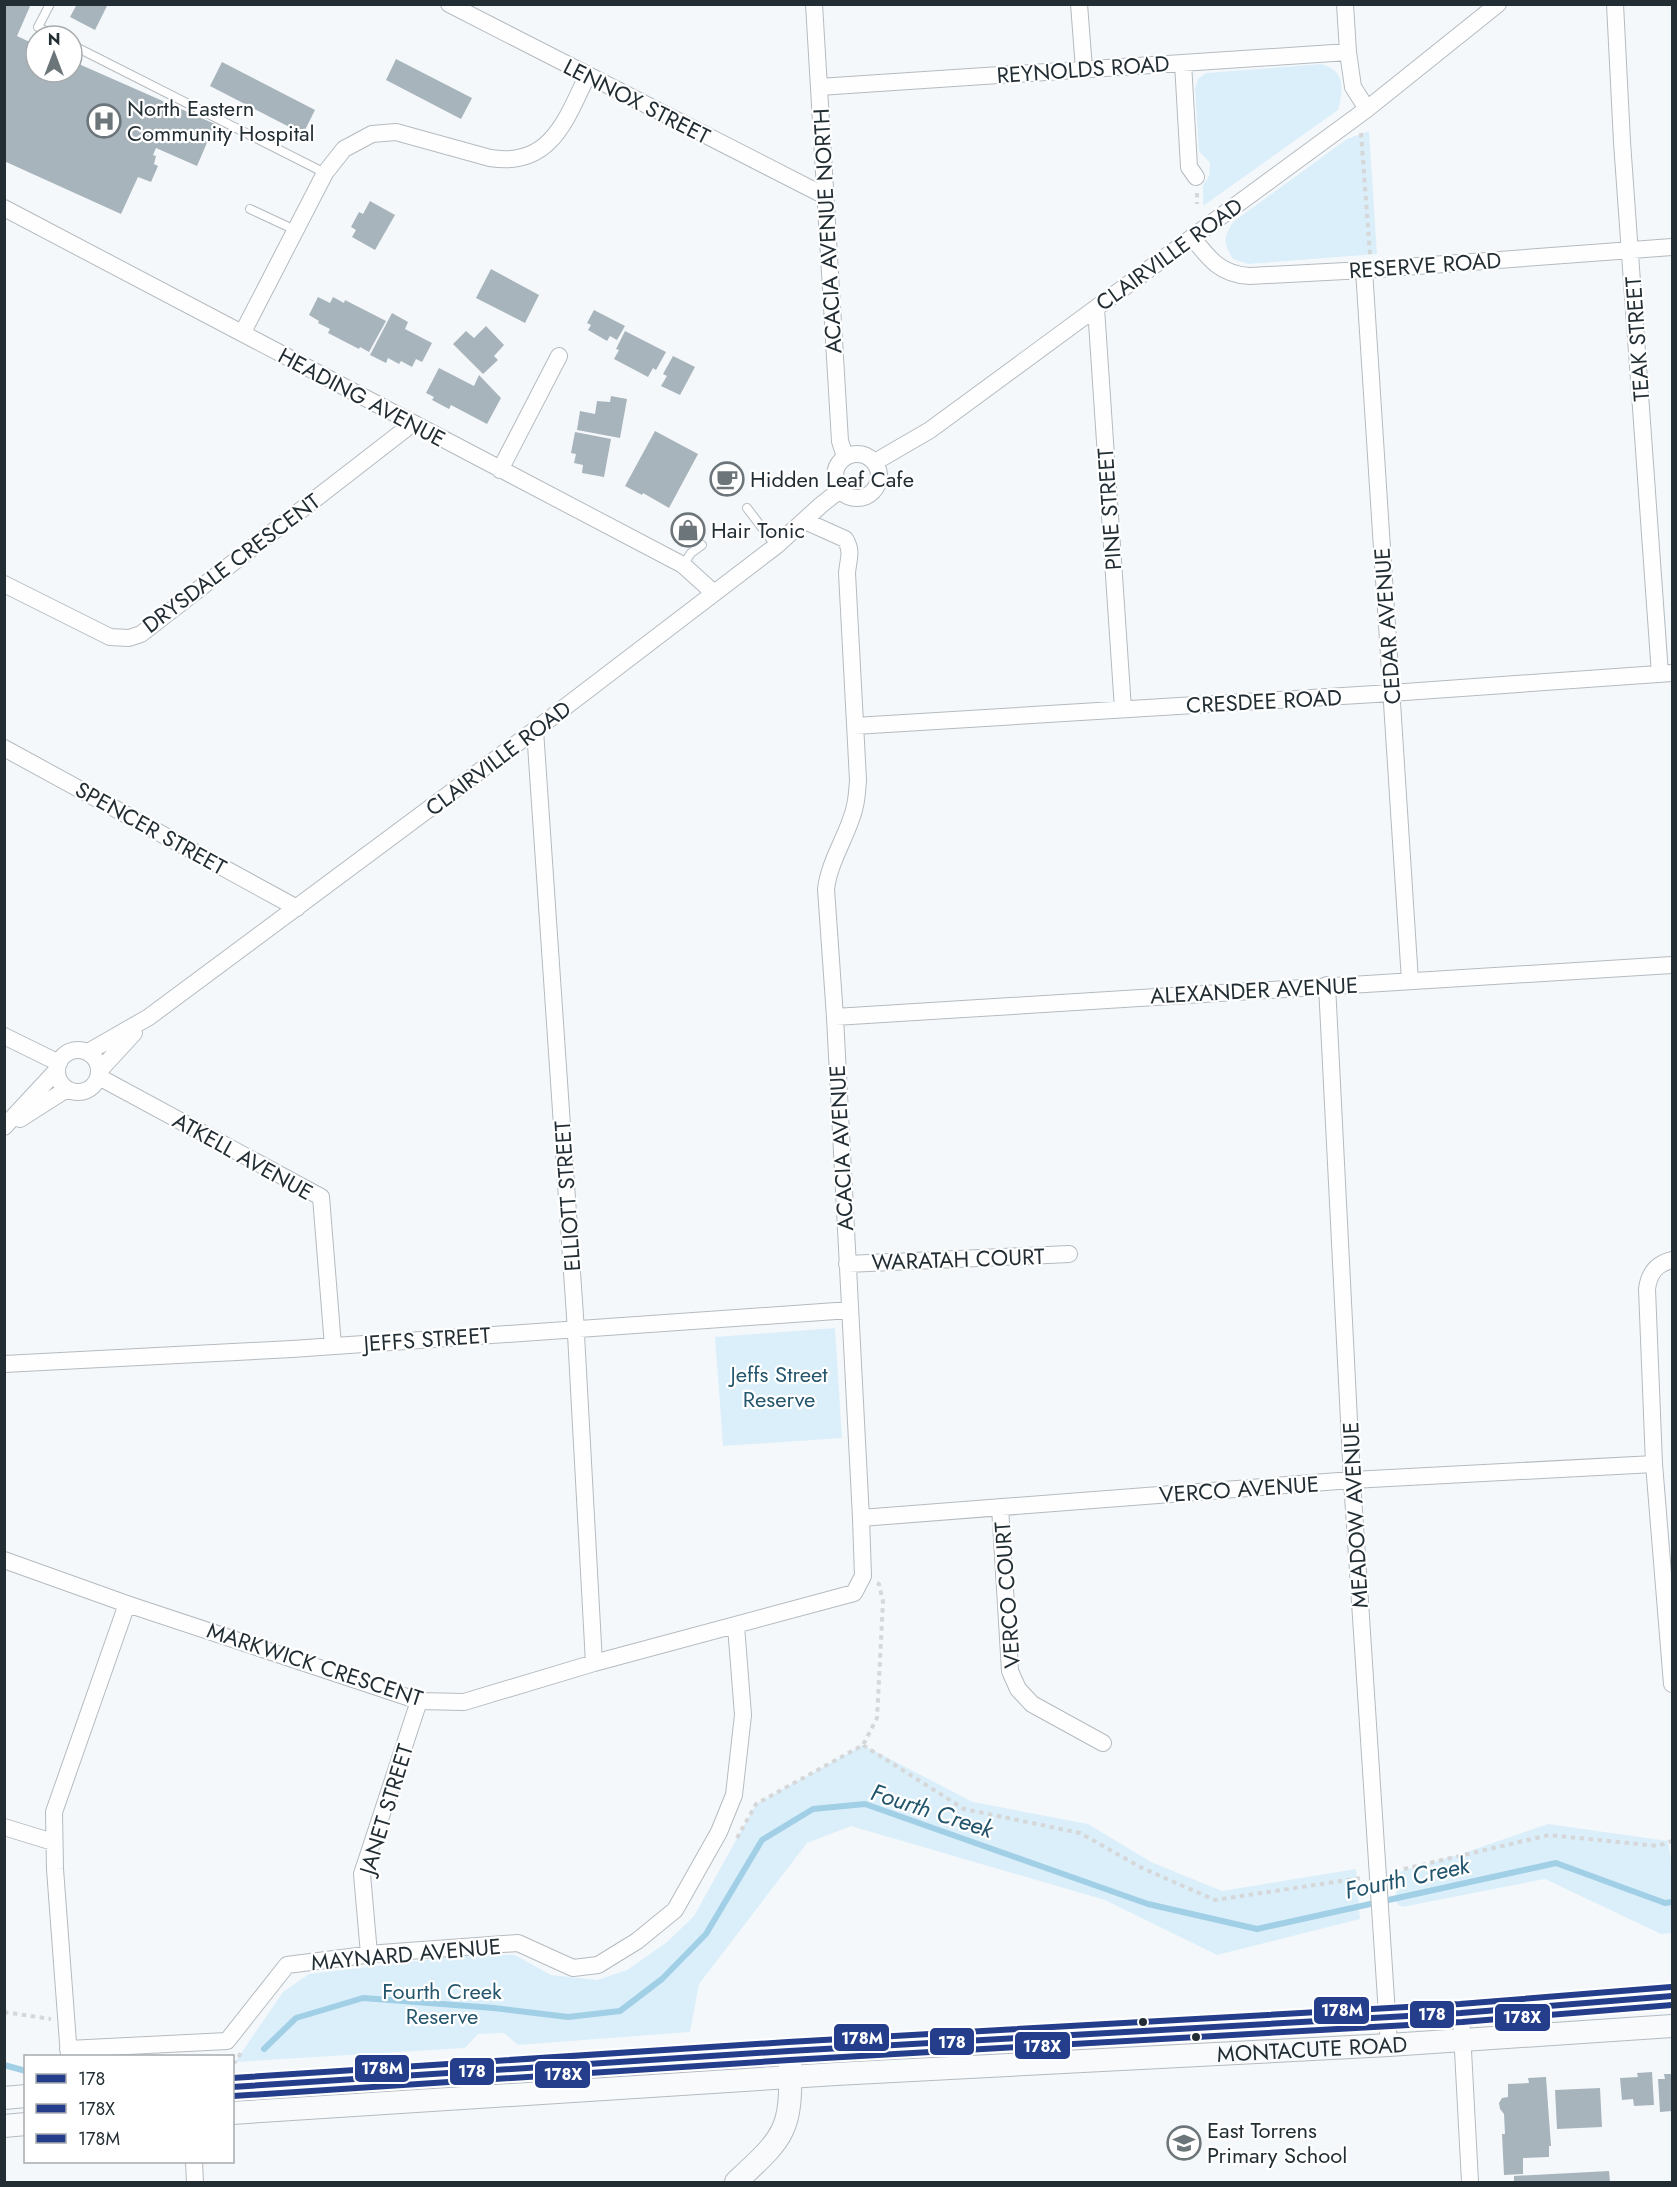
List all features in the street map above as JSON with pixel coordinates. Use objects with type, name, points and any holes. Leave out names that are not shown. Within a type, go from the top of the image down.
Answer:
[{"type":"main road","name":"MONTACUTE ROAD","points":[[234,2087],[789,2051],[1461,2013],[1672,1996]]},
{"type":"main road","name":"MONTACUTE ROAD","points":[[234,2114],[790,2078],[1389,2045],[1672,2026]]},
{"type":"main road","points":[[739,2182],[778,2140],[786,2126],[789,2113],[789,2051]]},
{"type":"main road","points":[[4,2098],[24,2096]]},
{"type":"main road","points":[[4,2126],[24,2124]]},
{"type":"street","name":"LENNOX STREET","points":[[449,4],[825,196]]},
{"type":"street","name":"ACACIA AVENUE NORTH","points":[[814,4],[840,441],[845,457]]},
{"type":"street","points":[[1079,4],[1084,69]]},
{"type":"street","points":[[1345,4],[1353,87],[1363,112]]},
{"type":"street","name":"CLAIRVILLE ROAD","points":[[875,462],[930,430],[1363,112],[1458,38],[1497,4]]},
{"type":"street","name":"CLAIRVILLE ROAD","points":[[1458,38],[1508,4]]},
{"type":"street","name":"TEAK STREET","points":[[1615,4],[1630,250],[1666,673]]},
{"type":"street","name":"REYNOLDS ROAD","points":[[819,87],[1348,52]]},
{"type":"street","points":[[1183,63],[1189,167],[1196,177]]},
{"type":"street","points":[[243,332],[325,173],[344,149],[372,135],[396,132],[490,158],[506,160],[522,158],[555,138],[587,76]]},
{"type":"street","name":"HEADING AVENUE","points":[[4,208],[683,565],[714,593]]},
{"type":"street","name":"RESERVE ROAD","points":[[1192,237],[1217,265],[1238,275],[1368,270],[1672,247]]},
{"type":"street","name":"CEDAR AVENUE","points":[[1368,270],[1391,693],[1410,981]]},
{"type":"street","name":"PINE STREET","points":[[1096,308],[1123,709]]},
{"type":"street","points":[[500,470],[559,356]]},
{"type":"street","name":"DRYSDALE CRESCENT","points":[[4,584],[110,637],[129,638],[141,633],[412,424]]},
{"type":"street","points":[[861,454],[875,462],[880,476],[874,490],[861,498],[854,498],[840,490],[835,479],[837,466],[845,457],[861,454]]},
{"type":"street","name":"CLAIRVILLE ROAD","points":[[88,1052],[149,1017],[297,908],[776,546],[840,490]]},
{"type":"street","points":[[806,521],[838,535],[844,539],[850,550],[847,573],[855,726]]},
{"type":"street","name":"CRESDEE ROAD","points":[[855,726],[1391,693],[1666,673]]},
{"type":"street","name":"ACACIA AVENUE","points":[[855,726],[858,780],[856,804],[828,875],[826,889],[835,1017],[863,1576]]},
{"type":"street","name":"ELLIOTT STREET","points":[[535,730],[576,1329],[594,1663]]},
{"type":"street","name":"SPENCER STREET","points":[[4,748],[297,908]]},
{"type":"street","name":"ALEXANDER AVENUE","points":[[835,1017],[1672,965]]},
{"type":"street","name":"MEADOW AVENUE","points":[[1327,985],[1353,1480],[1389,2045]]},
{"type":"street","name":"CLAIRVILLE ROAD","points":[[99,1074],[149,1017]]},
{"type":"street","points":[[4,1036],[58,1067]]},
{"type":"street","points":[[4,1127],[58,1067],[68,1052],[74,1050],[88,1052],[94,1056],[99,1074],[89,1089],[81,1092],[67,1089],[58,1078],[58,1067]]},
{"type":"street","name":"ATKELL AVENUE","points":[[99,1074],[321,1197],[333,1346]]},
{"type":"street","points":[[4,1127],[67,1089]]},
{"type":"street","name":"WARATAH COURT","points":[[847,1264],[1069,1254]]},
{"type":"street","points":[[1672,1260],[1654,1269],[1648,1278],[1647,1289],[1654,1464],[1672,1684]]},
{"type":"street","name":"JEFFS STREET","points":[[4,1364],[333,1346],[850,1310]]},
{"type":"street","name":"VERCO AVENUE","points":[[861,1518],[1353,1480],[1654,1464]]},
{"type":"street","name":"VERCO COURT","points":[[1000,1507],[1010,1671],[1018,1689],[1032,1704],[1103,1743]]},
{"type":"street","name":"MARKWICK CRESCENT","points":[[4,1560],[127,1604],[419,1701],[464,1702],[594,1663],[854,1593],[863,1576]]},
{"type":"street","points":[[69,2053],[53,1842],[54,1812],[127,1604]]},
{"type":"street","name":"MAYNARD AVENUE","points":[[69,2053],[227,2041],[287,1965],[369,1954],[518,1943],[573,1968],[598,1965],[637,1941],[675,1910],[718,1832],[734,1796],[743,1715],[736,1626]]},
{"type":"street","name":"JANET STREET","points":[[369,1954],[362,1874],[419,1701]]},
{"type":"street","points":[[4,1827],[53,1842]]},
{"type":"street","points":[[1461,2013],[1470,2182]]},
{"type":"street","points":[[194,2163],[195,2182]]},
{"type":"lane","points":[[40,24],[50,4]]},
{"type":"lane","points":[[84,51],[325,173]]},
{"type":"lane","points":[[250,208],[295,230]]},
{"type":"lane","points":[[747,508],[776,546]]},
{"type":"lane","points":[[683,565],[691,553],[702,545]]},
{"type":"path","points":[[1363,112],[1368,270]]},
{"type":"path","points":[[734,1845],[756,1804],[863,1745],[877,1718],[883,1602],[879,1584],[863,1576]]},
{"type":"path","points":[[863,1745],[964,1809],[1080,1833],[1142,1868],[1215,1900],[1378,1878],[1549,1835],[1658,1846],[1672,1842]]},
{"type":"path","points":[[4,2012],[66,2020]]},
{"type":"path","points":[[234,2062],[247,2045]]},
{"type":"green space","points":[[1322,64],[1335,71],[1341,81],[1338,110],[1203,206],[1203,185],[1209,176],[1210,163],[1199,151],[1195,88],[1198,79],[1206,73]]},
{"type":"green space","points":[[1369,131],[1377,254],[1248,264],[1233,259],[1227,248],[1226,240],[1233,222],[1347,139]]},
{"type":"green space","name":"Jeffs Street Reserve","points":[[835,1328],[842,1438],[723,1446],[715,1337]]},
{"type":"green space","name":"Fourth Creek Reserve","points":[[863,1745],[973,1802],[1088,1824],[1151,1862],[1222,1891],[1356,1869],[1360,1919],[1217,1955],[1105,1900],[851,1826],[807,1843],[699,1984],[690,2032],[518,2045],[504,2033],[478,2034],[465,2048],[235,2062],[283,1992],[309,1974],[475,1954],[515,1955],[551,1975],[597,1980],[627,1970],[667,1942],[694,1916],[756,1804]]},
{"type":"green space","points":[[1548,1824],[1668,1841],[1672,1866],[1672,1933],[1661,1934],[1545,1879],[1402,1907],[1397,1904],[1395,1873],[1461,1854]]},
{"type":"building","points":[[4,4],[31,4],[17,36],[24,39],[24,84],[84,84],[84,66],[215,124],[197,166],[156,148],[153,155],[156,156],[154,164],[158,166],[151,182],[138,177],[121,214],[4,161]]},
{"type":"building","points":[[77,4],[108,4],[95,30],[70,17]]},
{"type":"building","points":[[396,59],[472,98],[461,119],[386,80]]},
{"type":"building","points":[[222,62],[315,110],[303,134],[210,86]]},
{"type":"building","points":[[370,201],[395,215],[375,250],[352,237],[356,230],[351,227],[359,212],[363,214]]},
{"type":"building","points":[[491,269],[539,295],[525,323],[476,298]]},
{"type":"building","points":[[318,297],[330,303],[333,297],[344,303],[345,300],[386,321],[369,352],[328,333],[330,329],[309,315]]},
{"type":"building","points":[[594,310],[625,326],[617,340],[610,336],[607,341],[588,330],[591,325],[587,323]]},
{"type":"building","points":[[392,313],[408,322],[405,329],[432,343],[422,362],[416,359],[412,367],[388,358],[386,363],[370,355]]},
{"type":"building","points":[[486,326],[504,345],[494,356],[498,360],[483,374],[453,344],[466,331],[474,338]]},
{"type":"building","points":[[625,331],[666,352],[656,370],[653,368],[648,377],[614,359]]},
{"type":"building","points":[[673,356],[695,367],[680,395],[661,386],[667,376],[663,374]]},
{"type":"building","points":[[439,368],[474,386],[479,375],[501,398],[487,424],[451,405],[449,409],[432,400],[434,397],[426,393]]},
{"type":"building","points":[[611,396],[627,399],[620,438],[577,430],[580,411],[595,414],[597,401],[610,402]]},
{"type":"building","points":[[655,431],[698,454],[669,508],[625,486]]},
{"type":"building","points":[[575,432],[611,439],[604,477],[582,473],[583,465],[574,463],[576,454],[571,453]]},
{"type":"building","points":[[1652,2072],[1654,2105],[1634,2106],[1633,2099],[1622,2100],[1620,2078],[1638,2077],[1637,2073]]},
{"type":"building","points":[[1664,2074],[1672,2074],[1672,2111],[1660,2112],[1658,2079],[1665,2079]]},
{"type":"building","points":[[1546,2077],[1551,2146],[1549,2146],[1549,2157],[1523,2158],[1523,2174],[1504,2175],[1502,2134],[1505,2134],[1504,2114],[1499,2103],[1502,2098],[1508,2097],[1508,2084],[1529,2083],[1528,2078]]},
{"type":"building","points":[[1600,2088],[1602,2127],[1557,2129],[1555,2090]]},
{"type":"building","points":[[1609,2171],[1610,2182],[1514,2182],[1514,2176]]},
{"type":"waterway","name":"Fourth Creek","points":[[264,2049],[296,2018],[363,1998],[494,2008],[568,2017],[620,2011],[662,1979],[706,1934],[762,1840],[813,1809],[865,1804],[1148,1904],[1257,1929],[1556,1863],[1665,1903],[1672,1902]]},
{"type":"waterway","name":"Fourth Creek","points":[[4,2065],[24,2070]]},
{"type":"transit line","name":"178M","points":[[234,2078],[788,2042],[1460,2004],[1671,1987]]},
{"type":"transit line","name":"178","points":[[234,2087],[789,2051],[1461,2013],[1672,1996]]},
{"type":"transit line","name":"178X","points":[[234,2096],[790,2060],[1462,2022],[1672,2005]]},
{"type":"place","name":"North Eastern Community Hospital","points":[[104,121]]},
{"type":"place","name":"Hidden Leaf Cafe","points":[[727,479]]},
{"type":"place","name":"Hair Tonic","points":[[688,530]]},
{"type":"place","name":"East Torrens Primary School","points":[[1184,2143]]}]
